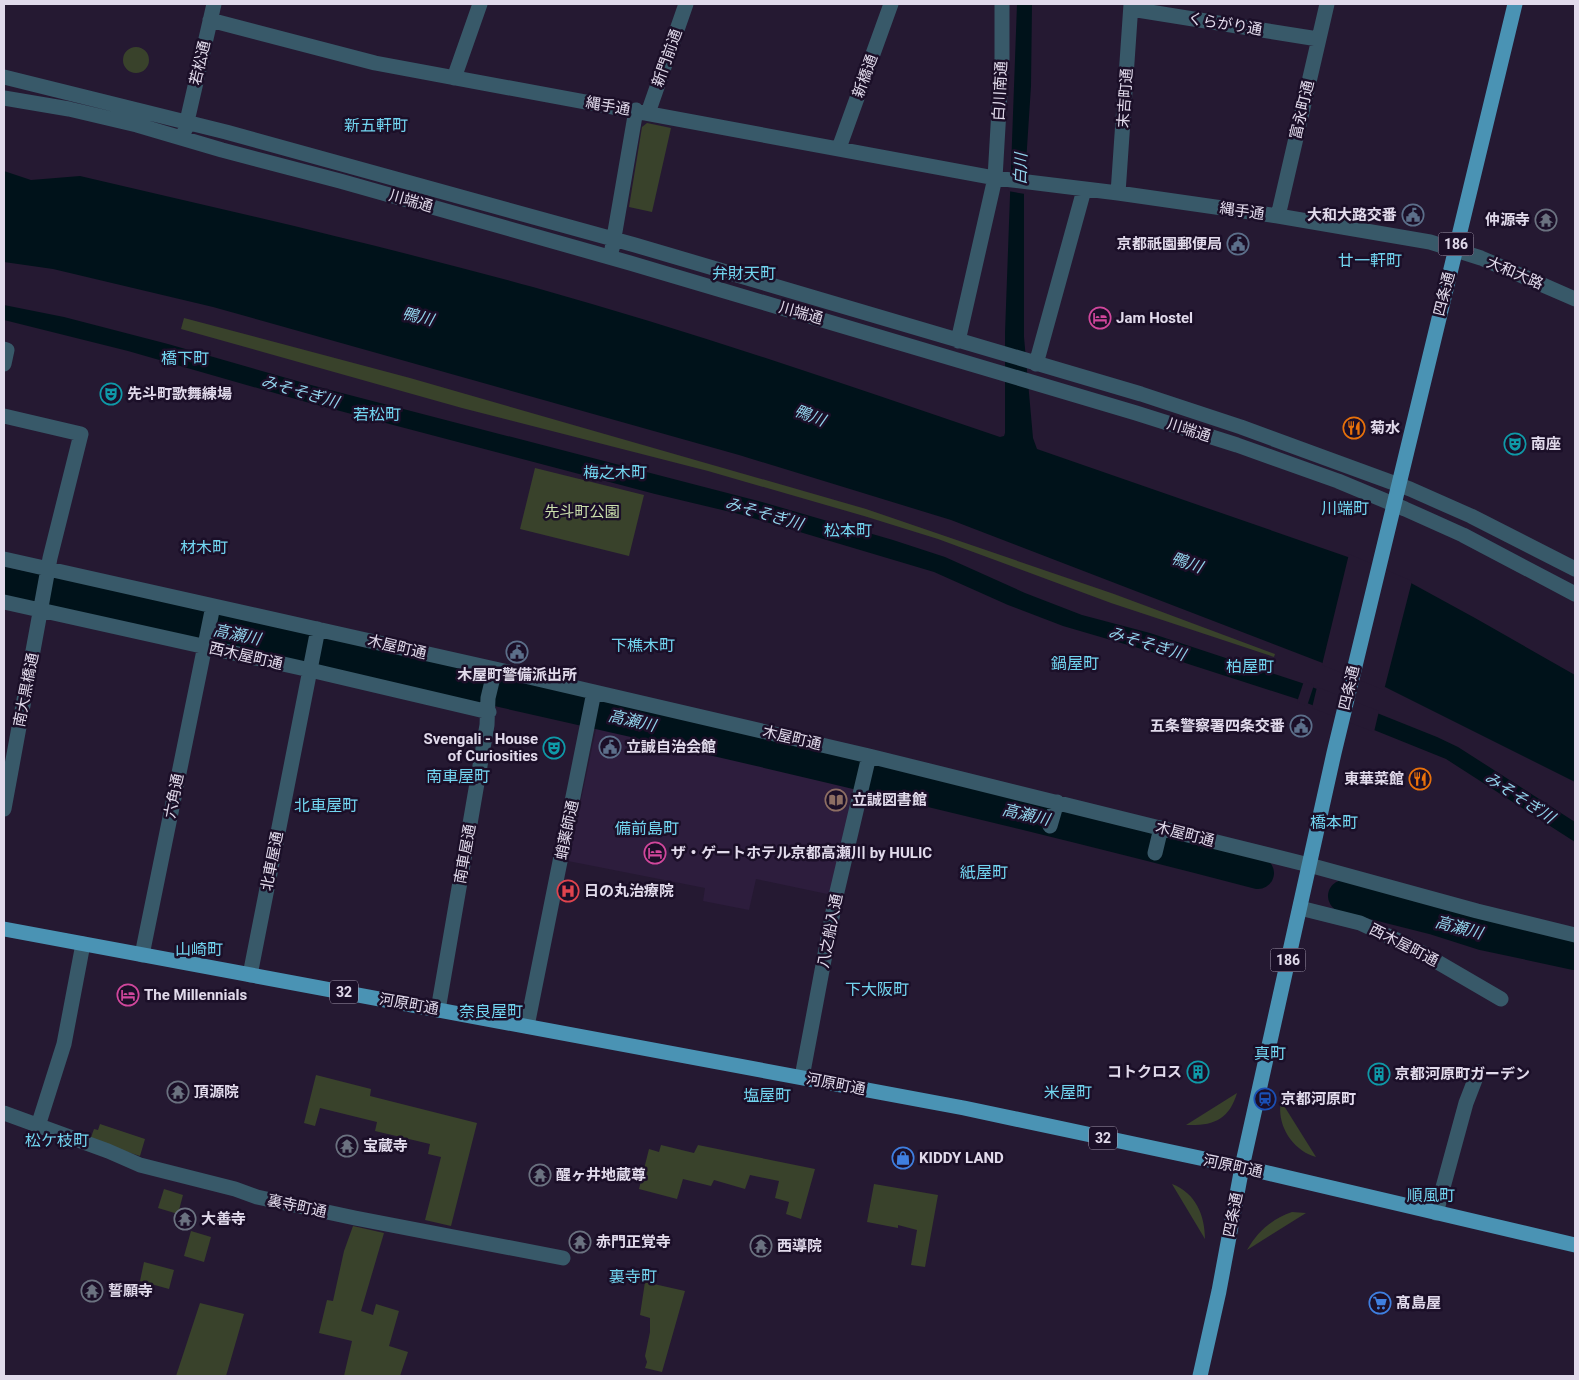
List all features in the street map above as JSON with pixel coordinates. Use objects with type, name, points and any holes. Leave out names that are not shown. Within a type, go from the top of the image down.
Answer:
[{"type":"main road","name":"四条通","points":[[1200,1376],[1219,1291],[1242,1167],[1342,721],[1454,249],[1515,4]]},
{"type":"main road","name":"河原町通","points":[[4,929],[964,1108],[1242,1167],[1575,1245]]},
{"type":"street","name":"若松通","points":[[183,139],[214,4]]},
{"type":"street","points":[[454,78],[480,4]]},
{"type":"street","name":"新門前通","points":[[610,258],[642,112],[686,4]]},
{"type":"street","name":"新橋通","points":[[839,148],[891,4]]},
{"type":"street","name":"白川南通","points":[[958,341],[1000,175],[1002,4]]},
{"type":"street","name":"富永町通","points":[[1278,216],[1327,4]]},
{"type":"street","name":"くらがり通","points":[[1131,6],[1318,39]]},
{"type":"street","name":"末吉町通","points":[[1118,193],[1131,6]]},
{"type":"street","name":"縄手通","points":[[210,20],[375,63],[454,78],[839,148],[1000,175],[1027,183],[1118,193],[1278,216],[1430,242],[1454,249]]},
{"type":"street","name":"川端通","points":[[4,78],[187,122],[614,239],[1141,394],[1241,427],[1398,485],[1471,516],[1575,569]]},
{"type":"street","name":"川端通","points":[[4,98],[69,109],[138,125],[340,181],[610,258],[1136,413],[1236,445],[1338,481],[1463,535],[1575,594]]},
{"type":"street","points":[[1036,364],[1084,190]]},
{"type":"street","name":"大和大路","points":[[1454,249],[1481,258],[1575,299]]},
{"type":"street","points":[[4,349],[7,350],[4,364]]},
{"type":"street","points":[[4,416],[80,434],[48,576]]},
{"type":"street","name":"木屋町通","points":[[4,559],[48,576],[212,611],[868,762],[1158,841],[1309,865],[1477,911],[1575,935]]},
{"type":"street","name":"南大黒橋通","points":[[4,809],[48,576]]},
{"type":"street","name":"西木屋町通","points":[[4,602],[42,606],[311,664],[488,705]]},
{"type":"street","name":"六角通","points":[[142,955],[212,611]]},
{"type":"street","name":"北車屋通","points":[[250,975],[316,635]]},
{"type":"street","name":"南車屋通","points":[[438,1010],[494,675]]},
{"type":"street","name":"蛸薬師通","points":[[527,1026],[593,698]]},
{"type":"street","name":"八之船入通","points":[[802,1077],[836,896],[868,762]]},
{"type":"street","name":"西木屋町通","points":[[1300,908],[1360,923],[1410,946],[1501,999]]},
{"type":"street","points":[[38,1126],[64,1044],[83,944]]},
{"type":"street","points":[[1436,1213],[1466,1103],[1478,1072]]},
{"type":"street","name":"裏寺町通","points":[[4,1113],[108,1151],[140,1165],[234,1189],[257,1197],[564,1258]]},
{"type":"shaded area","points":[[598,720],[857,780],[832,895],[756,879],[749,910],[703,901],[705,888],[568,861]]},
{"type":"green space","points":[[136,47],[145,51],[149,60],[145,69],[136,73],[127,69],[123,60],[127,51]]},
{"type":"green space","points":[[647,123],[671,128],[652,212],[629,207],[642,127]]},
{"type":"green space","points":[[184,318],[410,378],[866,509],[1114,594],[1275,654],[1274,657],[1111,603],[938,539],[864,516],[708,471],[462,408],[181,329]]},
{"type":"green space","name":"先斗町公園","points":[[535,468],[644,495],[629,556],[520,529]]},
{"type":"green space","points":[[316,1075],[371,1089],[370,1096],[477,1123],[451,1226],[425,1220],[441,1157],[428,1154],[430,1144],[375,1131],[377,1122],[320,1108],[315,1126],[304,1123]]},
{"type":"green space","points":[[1237,1093],[1229,1110],[1219,1120],[1204,1124],[1186,1125]]},
{"type":"green space","points":[[1281,1101],[1316,1157],[1300,1149],[1288,1136],[1281,1119]]},
{"type":"green space","points":[[100,1124],[145,1139],[140,1156],[90,1140],[94,1129],[98,1130]]},
{"type":"green space","points":[[661,1145],[694,1153],[698,1145],[815,1169],[801,1219],[786,1214],[789,1202],[775,1198],[779,1181],[750,1175],[745,1189],[714,1180],[711,1186],[683,1179],[677,1199],[639,1189],[649,1149],[659,1152]]},
{"type":"green space","points":[[874,1184],[938,1195],[925,1267],[911,1265],[917,1230],[898,1225],[898,1228],[867,1222]]},
{"type":"green space","points":[[1172,1184],[1187,1193],[1198,1206],[1205,1230],[1205,1239]]},
{"type":"green space","points":[[164,1189],[183,1195],[178,1214],[158,1208]]},
{"type":"green space","points":[[1292,1212],[1306,1213],[1247,1250],[1266,1226]]},
{"type":"green space","points":[[353,1226],[384,1233],[361,1311],[373,1315],[376,1304],[399,1311],[389,1346],[408,1352],[400,1376],[344,1376],[352,1341],[319,1333],[327,1300],[333,1301],[344,1251]]},
{"type":"green space","points":[[191,1231],[211,1237],[204,1262],[184,1256]]},
{"type":"green space","points":[[144,1262],[174,1270],[169,1289],[140,1281]]},
{"type":"green space","points":[[645,1282],[685,1291],[662,1372],[645,1368],[650,1318],[640,1315]]},
{"type":"green space","points":[[200,1303],[244,1314],[226,1376],[176,1376]]},
{"type":"water","points":[[1017,4],[1032,4],[1031,86],[1024,194],[1024,337],[1033,438],[1037,449],[1348,557],[1411,583],[1575,675],[1575,782],[1385,687],[951,520],[739,455],[213,307],[53,269],[4,262],[4,171],[31,180],[80,176],[364,243],[533,287],[709,340],[1000,437],[1004,436],[1005,333]]},
{"type":"water","name":"みそそぎ川","points":[[4,305],[64,317],[168,344],[311,385],[762,502],[945,557],[1025,593],[1082,615],[1150,633],[1302,683],[1437,737],[1458,747],[1575,822],[1575,842],[1446,759],[1297,699],[1145,650],[1063,626],[1008,605],[934,572],[739,514],[655,494],[306,402],[128,351],[4,320]]},
{"type":"pier","points":[[1010,170],[1028,173],[1025,194],[1008,191]]},
{"type":"pier","points":[[1349,554],[1412,581],[1384,690],[1322,665]]},
{"type":"pier","points":[[1304,681],[1314,685],[1307,706],[1297,702]]},
{"type":"pier","points":[[1317,687],[1379,711],[1374,732],[1312,708]]},
{"type":"waterway","name":"高瀬川","points":[[4,583],[475,685],[789,757],[1258,873]]},
{"type":"waterway","name":"高瀬川","points":[[1344,896],[1435,919],[1482,934],[1575,954]]},
{"type":"place","name":"大和大路交番","points":[[1413,215]]},
{"type":"place","name":"仲源寺","points":[[1546,220]]},
{"type":"place","name":"京都祇園郵便局","points":[[1238,244]]},
{"type":"place","name":"Jam Hostel","points":[[1100,318]]},
{"type":"place","name":"先斗町歌舞練場","points":[[111,394]]},
{"type":"place","name":"菊水","points":[[1354,428]]},
{"type":"place","name":"南座","points":[[1515,444]]},
{"type":"place","name":"木屋町警備派出所","points":[[517,652]]},
{"type":"place","name":"五条警察署四条交番","points":[[1301,726]]},
{"type":"place","name":"立誠自治会館","points":[[610,747]]},
{"type":"place","name":"Svengali - House of Curiosities","points":[[554,748]]},
{"type":"place","name":"東華菜館","points":[[1420,779]]},
{"type":"place","name":"立誠図書館","points":[[836,800]]},
{"type":"place","name":"ザ・ゲートホテル京都高瀬川 by HULIC","points":[[655,853]]},
{"type":"place","name":"日の丸治療院","points":[[568,891]]},
{"type":"place","name":"The Millennials","points":[[128,995]]},
{"type":"place","name":"コトクロス","points":[[1198,1072]]},
{"type":"place","name":"京都河原町ガーデン","points":[[1379,1074]]},
{"type":"place","name":"頂源院","points":[[178,1092]]},
{"type":"place","name":"京都河原町","points":[[1265,1099]]},
{"type":"place","name":"宝蔵寺","points":[[347,1146]]},
{"type":"place","name":"KIDDY LAND","points":[[903,1158]]},
{"type":"place","name":"醒ヶ井地蔵尊","points":[[540,1175]]},
{"type":"place","name":"大善寺","points":[[185,1219]]},
{"type":"place","name":"赤門正覚寺","points":[[580,1242]]},
{"type":"place","name":"西導院","points":[[761,1246]]},
{"type":"place","name":"誓願寺","points":[[92,1291]]},
{"type":"place","name":"髙島屋","points":[[1380,1303]]},
{"type":"district","name":"新五軒町","points":[[376,125]]},
{"type":"district","name":"廿一軒町","points":[[1370,260]]},
{"type":"district","name":"弁財天町","points":[[744,273]]},
{"type":"district","name":"橋下町","points":[[185,358]]},
{"type":"district","name":"若松町","points":[[377,414]]},
{"type":"district","name":"梅之木町","points":[[615,472]]},
{"type":"district","name":"川端町","points":[[1345,508]]},
{"type":"district","name":"松本町","points":[[848,530]]},
{"type":"district","name":"材木町","points":[[204,547]]},
{"type":"district","name":"下樵木町","points":[[643,645]]},
{"type":"district","name":"鍋屋町","points":[[1075,663]]},
{"type":"district","name":"柏屋町","points":[[1250,666]]},
{"type":"district","name":"南車屋町","points":[[458,776]]},
{"type":"district","name":"北車屋町","points":[[326,805]]},
{"type":"district","name":"橋本町","points":[[1334,822]]},
{"type":"district","name":"備前島町","points":[[647,828]]},
{"type":"district","name":"紙屋町","points":[[984,872]]},
{"type":"district","name":"山崎町","points":[[199,949]]},
{"type":"district","name":"下大阪町","points":[[877,989]]},
{"type":"district","name":"奈良屋町","points":[[491,1011]]},
{"type":"district","name":"真町","points":[[1270,1053]]},
{"type":"district","name":"米屋町","points":[[1068,1092]]},
{"type":"district","name":"塩屋町","points":[[767,1095]]},
{"type":"district","name":"松ケ枝町","points":[[57,1140]]},
{"type":"district","name":"順風町","points":[[1431,1195]]},
{"type":"district","name":"裏寺町","points":[[633,1276]]},
{"type":"water label","name":"白川","points":[[1020,169]]},
{"type":"water label","name":"鴨川","points":[[418,316]]},
{"type":"water label","name":"鴨川","points":[[810,415]]},
{"type":"water label","name":"鴨川","points":[[1187,562]]}]
